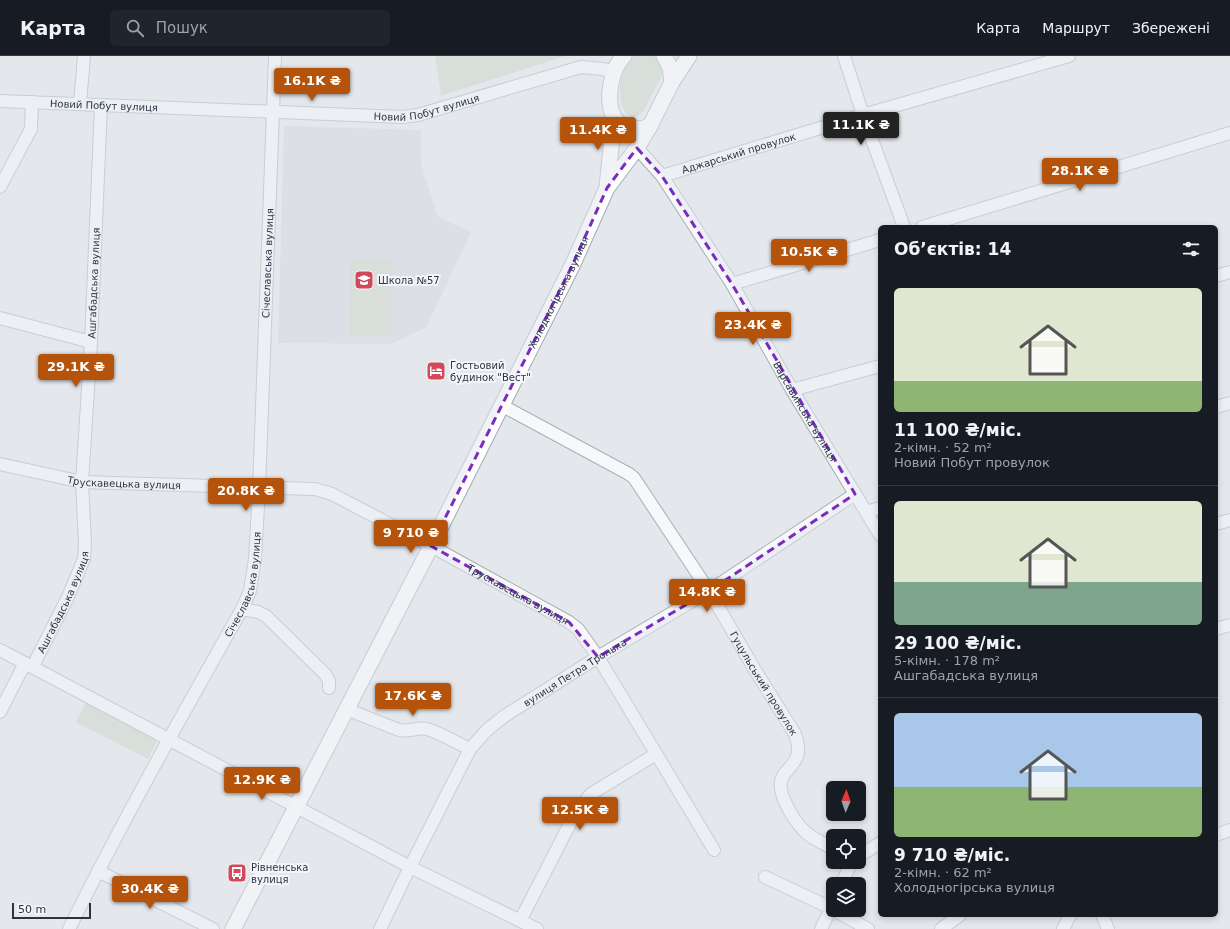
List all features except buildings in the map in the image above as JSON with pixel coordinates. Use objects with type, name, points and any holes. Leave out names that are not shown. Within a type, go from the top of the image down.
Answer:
[{"type":"main road","points":[[664,56],[670,67],[672,82]]},
{"type":"main road","points":[[672,82],[690,56]]},
{"type":"main road","points":[[614,71],[621,57]]},
{"type":"main road","name":"Холодногірська вулиця","points":[[607,188],[614,118],[610,104],[610,93],[614,71]]},
{"type":"main road","name":"Холодногірська вулиця","points":[[233,929],[431,546],[572,266],[607,188],[637,148],[672,82]]},
{"type":"main road","points":[[614,118],[621,124],[634,130],[650,126]]},
{"type":"street","points":[[80,104],[84,56]]},
{"type":"street","name":"Січеславська вулиця","points":[[69,929],[98,870],[168,739],[242,609],[250,591],[255,559],[259,488],[275,56]]},
{"type":"street","points":[[844,56],[863,114],[903,225]]},
{"type":"street","name":"Аджарський провулок","points":[[662,176],[863,114],[1069,56]]},
{"type":"street","name":"Новий Побут вулиця","points":[[0,101],[403,117],[418,115],[581,67],[602,68],[614,71]]},
{"type":"street","points":[[0,187],[31,129],[32,102]]},
{"type":"street","name":"Ашгабадська вулиця","points":[[0,712],[67,599],[84,558],[85,544],[82,482],[91,342],[102,105]]},
{"type":"street","points":[[929,225],[1230,133]]},
{"type":"street","name":"Варсавинська вулиця","points":[[637,148],[662,176],[732,284],[792,390],[878,532]]},
{"type":"street","points":[[732,284],[878,241]]},
{"type":"street","points":[[1218,275],[1230,272]]},
{"type":"street","points":[[0,318],[91,342]]},
{"type":"street","points":[[792,390],[878,367]]},
{"type":"street","points":[[1218,406],[1230,403]]},
{"type":"street","name":"Гуцульський провулок","points":[[501,405],[634,478],[709,592],[795,734],[799,745],[798,753],[795,761],[784,774],[781,782],[783,796],[789,812],[808,834],[826,845]]},
{"type":"street","name":"Трускавецька вулиця","points":[[0,464],[82,482],[316,489],[332,494],[431,546],[578,629],[598,657],[714,850]]},
{"type":"street","name":"вулиця Петра Тронька","points":[[380,929],[470,749],[488,729],[506,715],[598,657],[709,592],[856,494]]},
{"type":"street","points":[[866,512],[878,509]]},
{"type":"street","points":[[1218,523],[1230,520]]},
{"type":"street","points":[[242,609],[258,612],[266,616],[326,675],[330,688]]},
{"type":"street","points":[[1218,628],[1230,625]]},
{"type":"street","points":[[0,650],[410,867],[537,929]]},
{"type":"street","points":[[346,708],[399,730],[406,731],[420,728],[427,730],[470,749]]},
{"type":"street","points":[[520,921],[576,812],[591,794],[656,754]]},
{"type":"street","points":[[1218,834],[1230,830]]},
{"type":"street","points":[[866,852],[878,844]]},
{"type":"street","points":[[98,870],[213,929]]},
{"type":"street","points":[[766,877],[826,905]]},
{"type":"street","points":[[821,929],[828,917]]},
{"type":"street","points":[[848,917],[868,929]]},
{"type":"street","points":[[940,929],[957,917]]},
{"type":"street","points":[[1062,929],[1069,917]]},
{"type":"street","points":[[1103,917],[1108,929]]},
{"type":"highlighted area","points":[[637,148],[662,176],[732,284],[855,494],[709,591],[598,657],[569,622],[431,546],[572,266],[607,188]]},
{"type":"shaded area","name":"Школа №57","points":[[284,126],[421,130],[421,163],[437,216],[471,232],[426,328],[390,344],[278,343]]},
{"type":"green space","points":[[435,56],[565,56],[441,96]]},
{"type":"green space","points":[[634,56],[655,56],[659,58],[662,67],[662,76],[643,112],[635,116],[628,115],[623,108],[620,99],[622,75],[627,64]]},
{"type":"green space","points":[[351,259],[393,259],[391,336],[349,336]]},
{"type":"green space","points":[[88,699],[159,737],[148,759],[76,722]]},
{"type":"place","name":"Школа №57","points":[[364,280]]},
{"type":"place","name":"Гостьовий будинок \"Вест\"","points":[[436,371]]},
{"type":"place","name":"Рівненська вулиця","points":[[237,873]]}]
